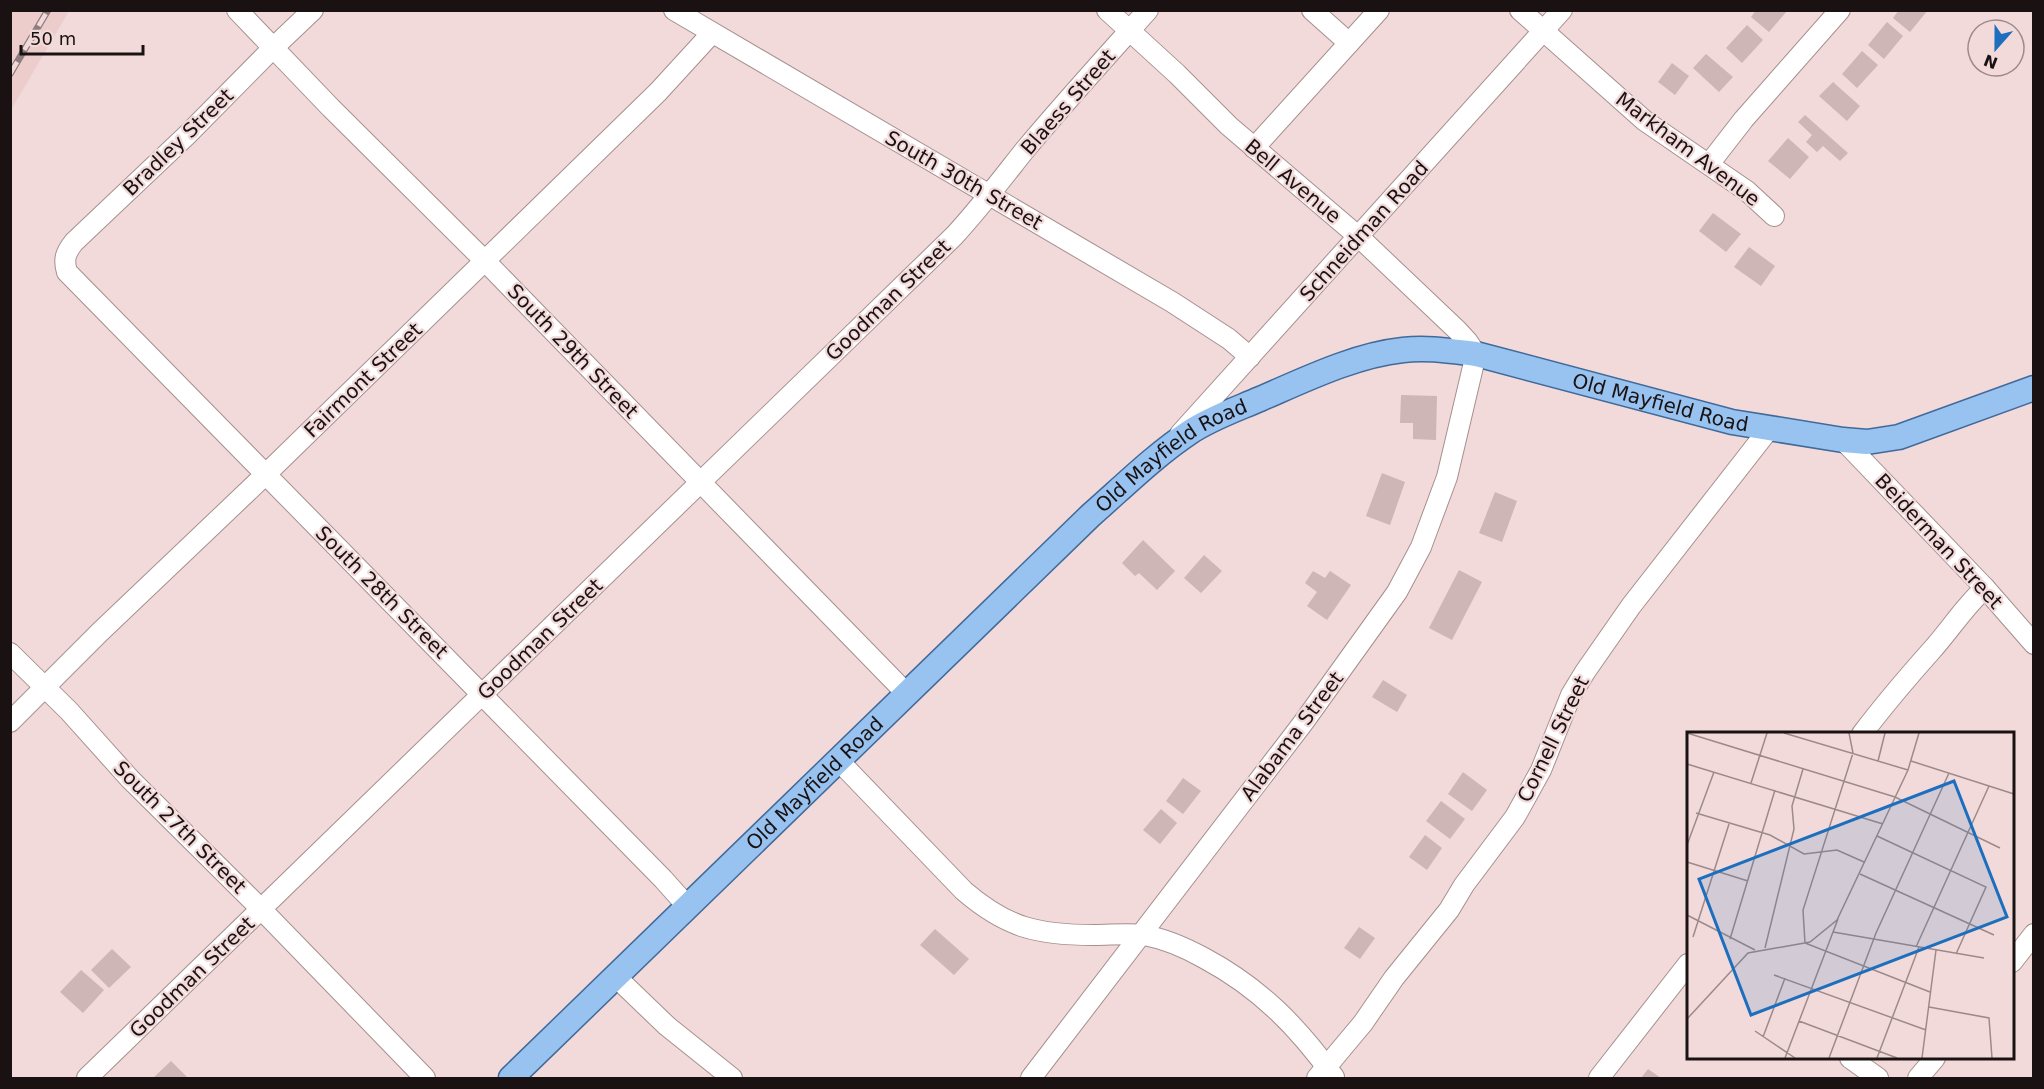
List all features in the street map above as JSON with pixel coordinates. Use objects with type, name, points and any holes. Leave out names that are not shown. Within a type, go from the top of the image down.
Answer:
[{"type":"main road","name":"Old Mayfield Road","points":[[511,1078],[1091,515],[1166,450],[1191,431],[1220,416],[1309,378],[1370,356],[1402,350],[1434,349],[1476,354],[1732,422],[1868,442],[1899,437],[2034,387]]},
{"type":"street","name":"South 29th Street","points":[[237,10],[907,694]]},
{"type":"street","name":"Bradley Street","points":[[73,280],[64,262],[74,242],[187,135],[313,10]]},
{"type":"street","name":"Bell Avenue","points":[[1107,10],[1229,126],[1359,237],[1457,330],[1476,354]]},
{"type":"street","name":"Blaess Street","points":[[990,196],[1023,152],[1148,10]]},
{"type":"street","points":[[1312,10],[1349,44]]},
{"type":"street","points":[[1254,148],[1379,10]]},
{"type":"street","name":"Markham Avenue","points":[[1520,10],[1646,121],[1747,191],[1774,216]]},
{"type":"street","name":"Schneidman Road","points":[[1166,450],[1562,10]]},
{"type":"street","points":[[1709,164],[1744,119],[1840,10]]},
{"type":"street","name":"South 30th Street","points":[[686,14],[712,33],[1172,302],[1251,357]]},
{"type":"street","name":"Fairmont Street","points":[[10,722],[108,624],[267,474],[658,92],[712,33]]},
{"type":"street","name":"Goodman Street","points":[[87,1078],[954,236],[990,196]]},
{"type":"street","name":"South 28th Street","points":[[73,280],[483,694],[688,907]]},
{"type":"street","name":"Alabama Street","points":[[1031,1078],[1296,732],[1397,592],[1421,547],[1447,477],[1476,354]]},
{"type":"street","name":"Cornell Street","points":[[1326,1075],[1394,978],[1449,910],[1464,885],[1515,817],[1541,770],[1571,695],[1585,672],[1631,606],[1769,429]]},
{"type":"street","name":"Beiderman Street","points":[[1843,440],[1985,588],[2034,644]]},
{"type":"street","points":[[1864,732],[1968,603],[1985,588]]},
{"type":"street","name":"South 27th Street","points":[[10,653],[425,1078]]},
{"type":"street","points":[[839,761],[983,908],[1004,920],[1027,928],[1090,935],[1142,935],[1182,946],[1246,983],[1283,1015],[1326,1075]]},
{"type":"street","points":[[2014,961],[2034,934]]},
{"type":"street","points":[[1599,1078],[1687,967]]},
{"type":"street","points":[[616,978],[667,1026],[732,1078]]},
{"type":"street","points":[[1851,1059],[1878,1078]]},
{"type":"street","points":[[1918,1078],[1934,1059]]},
{"type":"shaded area","points":[[10,11],[69,11],[11,110]]},
{"type":"building","points":[[1756,10],[1788,10],[1769,32],[1751,17]]},
{"type":"building","points":[[1899,10],[1928,10],[1910,32],[1893,18]]},
{"type":"building","points":[[1887,22],[1903,36],[1884,59],[1868,45]]},
{"type":"building","points":[[1747,25],[1763,40],[1742,63],[1726,48]]},
{"type":"building","points":[[1862,51],[1878,65],[1857,88],[1842,74]]},
{"type":"building","points":[[1706,54],[1733,77],[1719,92],[1693,68]]},
{"type":"building","points":[[1672,63],[1689,76],[1675,95],[1658,82]]},
{"type":"building","points":[[1833,82],[1860,106],[1847,121],[1819,96]]},
{"type":"building","points":[[1805,115],[1848,153],[1840,161],[1823,146],[1817,152],[1806,142],[1812,135],[1798,122]]},
{"type":"building","points":[[1788,138],[1809,157],[1790,179],[1768,161]]},
{"type":"building","points":[[1713,213],[1741,234],[1726,252],[1699,231]]},
{"type":"building","points":[[1749,247],[1775,266],[1761,286],[1734,267]]},
{"type":"building","points":[[1401,395],[1437,396],[1436,440],[1413,439],[1413,423],[1400,423]]},
{"type":"building","points":[[1382,473],[1405,482],[1390,525],[1366,516]]},
{"type":"building","points":[[1495,492],[1517,501],[1502,542],[1479,533]]},
{"type":"building","points":[[1143,540],[1175,571],[1157,590],[1139,573],[1135,576],[1122,563]]},
{"type":"building","points":[[1204,555],[1222,571],[1201,593],[1184,578]]},
{"type":"building","points":[[1459,570],[1482,582],[1452,640],[1429,628]]},
{"type":"building","points":[[1313,571],[1325,578],[1330,571],[1351,585],[1327,620],[1307,606],[1317,592],[1305,583]]},
{"type":"building","points":[[1383,680],[1407,695],[1397,712],[1372,697]]},
{"type":"building","points":[[1463,772],[1487,790],[1472,811],[1448,794]]},
{"type":"building","points":[[1183,778],[1201,791],[1183,814],[1166,801]]},
{"type":"building","points":[[1441,801],[1465,819],[1450,839],[1426,821]]},
{"type":"building","points":[[1161,809],[1177,823],[1160,844],[1143,830]]},
{"type":"building","points":[[1425,835],[1442,848],[1427,870],[1409,857]]},
{"type":"building","points":[[1359,927],[1375,938],[1360,959],[1344,948]]},
{"type":"building","points":[[935,929],[969,959],[954,975],[920,945]]},
{"type":"building","points":[[112,949],[131,967],[109,988],[91,970]]},
{"type":"building","points":[[81,970],[104,990],[83,1013],[60,992]]},
{"type":"building","points":[[171,1061],[188,1078],[153,1078]]},
{"type":"building","points":[[1648,1069],[1661,1078],[1641,1078]]},
{"type":"railway","points":[[10,74],[48,10]]}]
